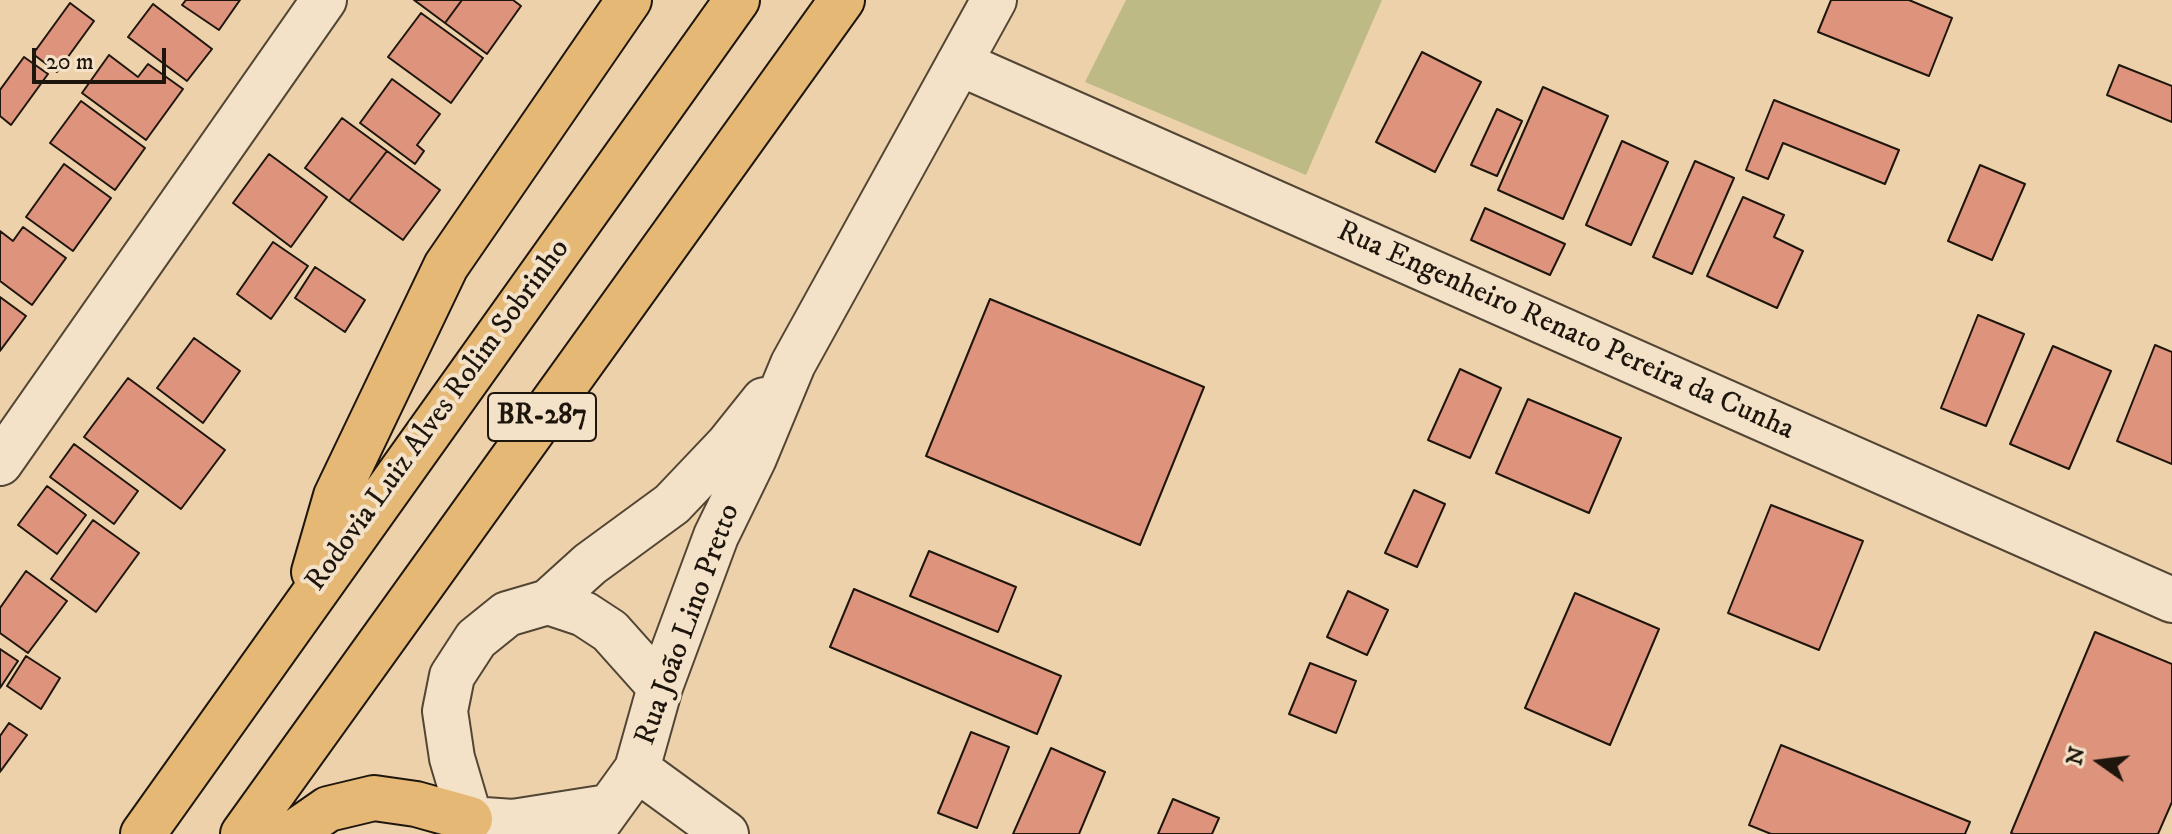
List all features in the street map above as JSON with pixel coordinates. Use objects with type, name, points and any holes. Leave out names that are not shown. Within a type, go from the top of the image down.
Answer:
[{"type":"highway","name":"BR-287","points":[[304,605],[336,496],[446,266],[629,0]]},
{"type":"highway","name":"Rodovia Luiz Alves Rolim Sobrinho","points":[[143,834],[737,0]]},
{"type":"highway","name":"BR-287","points":[[243,834],[842,0]]},
{"type":"highway","points":[[292,834],[328,809],[374,798],[416,804],[470,827]]},
{"type":"street","points":[[8,435],[324,0]]},
{"type":"street","name":"Rua João Lino Pretto","points":[[599,821],[637,769],[660,687],[716,536],[754,458],[793,364],[994,0]]},
{"type":"street","name":"Rua Engenheiro Renato Pereira da Cunha","points":[[959,63],[2172,600]]},
{"type":"street","name":"Rua João Lino Pretto","points":[[548,602],[590,564],[672,504],[728,445],[793,364]]},
{"type":"street","points":[[599,821],[513,822],[470,827],[452,758],[445,711],[452,676],[476,639],[507,614],[548,602],[584,614],[610,631],[660,687]]},
{"type":"street","points":[[637,769],[726,834]]},
{"type":"shaded area","points":[[1126,0],[1382,0],[1306,175],[1085,82]]},
{"type":"building","points":[[186,0],[240,0],[219,30],[182,5]]},
{"type":"building","points":[[414,0],[462,0],[445,23]]},
{"type":"building","points":[[462,0],[513,0],[521,6],[487,54],[445,23]]},
{"type":"building","points":[[1831,0],[1909,0],[1952,18],[1929,76],[1818,32]]},
{"type":"building","points":[[70,3],[94,21],[57,72],[33,54]]},
{"type":"building","points":[[153,4],[212,49],[187,81],[128,37]]},
{"type":"building","points":[[421,13],[483,58],[451,103],[388,57]]},
{"type":"building","points":[[1422,52],[1481,82],[1435,172],[1376,142]]},
{"type":"building","points":[[109,55],[138,77],[148,64],[183,89],[146,140],[82,93]]},
{"type":"building","points":[[24,57],[48,74],[11,125],[0,116],[0,90]]},
{"type":"building","points":[[2119,65],[2172,86],[2172,122],[2107,95]]},
{"type":"building","points":[[392,79],[440,114],[417,145],[424,151],[415,164],[360,123]]},
{"type":"building","points":[[1543,87],[1608,116],[1563,219],[1498,190]]},
{"type":"building","points":[[1774,100],[1899,150],[1885,184],[1783,143],[1768,179],[1746,170]]},
{"type":"building","points":[[81,101],[145,148],[115,190],[50,143]]},
{"type":"building","points":[[1497,109],[1522,121],[1497,176],[1471,165]]},
{"type":"building","points":[[342,118],[387,151],[349,201],[305,168]]},
{"type":"building","points":[[1622,141],[1668,162],[1631,245],[1586,225]]},
{"type":"building","points":[[387,151],[440,190],[403,240],[349,201]]},
{"type":"building","points":[[269,154],[327,197],[291,247],[233,203]]},
{"type":"building","points":[[1695,161],[1734,178],[1692,274],[1653,257]]},
{"type":"building","points":[[64,164],[111,198],[73,251],[26,217]]},
{"type":"building","points":[[1980,165],[2025,184],[1992,260],[1948,241]]},
{"type":"building","points":[[1743,197],[1784,215],[1774,237],[1803,251],[1777,308],[1707,276]]},
{"type":"building","points":[[1485,208],[1565,244],[1550,275],[1471,240]]},
{"type":"building","points":[[23,227],[66,258],[32,305],[0,281],[0,231],[13,241]]},
{"type":"building","points":[[273,242],[308,266],[271,319],[237,294]]},
{"type":"building","points":[[315,267],[365,300],[345,332],[295,298]]},
{"type":"building","points":[[0,297],[26,316],[0,351]]},
{"type":"building","points":[[990,299],[1204,387],[1140,545],[926,456]]},
{"type":"building","points":[[1978,315],[2024,334],[1986,426],[1941,408]]},
{"type":"building","points":[[194,338],[240,371],[203,423],[157,388]]},
{"type":"building","points":[[2155,345],[2172,352],[2172,464],[2117,441]]},
{"type":"building","points":[[2053,346],[2111,371],[2069,469],[2010,444]]},
{"type":"building","points":[[1460,369],[1501,388],[1470,458],[1428,440]]},
{"type":"building","points":[[128,378],[225,450],[181,509],[84,437]]},
{"type":"building","points":[[1528,399],[1621,438],[1589,513],[1496,473]]},
{"type":"building","points":[[74,444],[138,491],[114,524],[50,477]]},
{"type":"building","points":[[47,486],[86,515],[57,554],[18,525]]},
{"type":"building","points":[[1414,490],[1445,504],[1417,567],[1385,553]]},
{"type":"building","points":[[1771,505],[1863,541],[1819,650],[1728,613]]},
{"type":"building","points":[[93,520],[139,553],[96,612],[51,579]]},
{"type":"building","points":[[929,551],[1016,587],[998,632],[910,596]]},
{"type":"building","points":[[26,571],[67,601],[28,653],[0,633],[0,608]]},
{"type":"building","points":[[854,589],[1061,676],[1037,734],[830,647]]},
{"type":"building","points":[[1348,591],[1388,610],[1367,655],[1327,637]]},
{"type":"building","points":[[1575,593],[1659,629],[1610,745],[1525,708]]},
{"type":"building","points":[[2095,632],[2172,664],[2172,802],[2158,834],[2011,833]]},
{"type":"building","points":[[0,649],[18,661],[0,688]]},
{"type":"building","points":[[26,656],[60,678],[41,709],[7,686]]},
{"type":"building","points":[[1310,663],[1356,681],[1336,733],[1289,714]]},
{"type":"building","points":[[9,723],[27,735],[0,772],[0,736]]},
{"type":"building","points":[[971,732],[1009,747],[977,828],[938,813]]},
{"type":"building","points":[[1781,745],[1970,822],[1965,834],[1771,834],[1749,825]]},
{"type":"building","points":[[1051,748],[1105,772],[1079,834],[1013,834]]},
{"type":"building","points":[[1173,799],[1219,818],[1212,834],[1158,834]]}]
